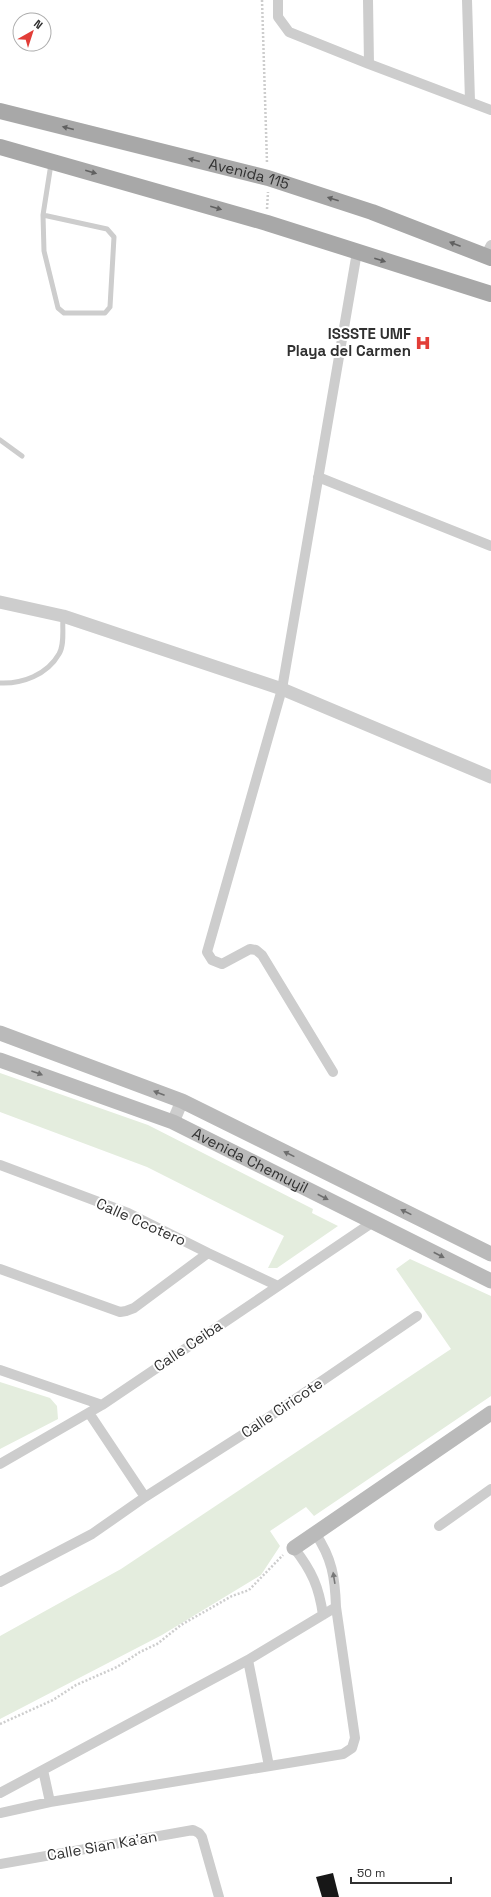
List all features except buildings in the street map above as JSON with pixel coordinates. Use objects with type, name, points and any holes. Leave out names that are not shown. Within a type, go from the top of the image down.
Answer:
[{"type":"main road","name":"Avenida 115","points":[[0,111],[268,178],[372,212],[489,253]]},
{"type":"main road","points":[[0,147],[19,151],[267,223],[491,294]]},
{"type":"main road","points":[[0,153],[19,151]]},
{"type":"main road","name":"Avenida Chemuyil","points":[[0,1033],[182,1101],[491,1254]]},
{"type":"main road","name":"Avenida Chemuyil","points":[[0,1060],[173,1122],[491,1281]]},
{"type":"main road","points":[[294,1548],[491,1413]]},
{"type":"street","points":[[278,0],[278,17],[289,32],[491,110]]},
{"type":"street","points":[[368,0],[369,64]]},
{"type":"street","points":[[467,0],[470,101]]},
{"type":"street","points":[[333,1072],[262,956],[256,950],[250,949],[222,964],[212,960],[207,952],[282,689],[357,252]]},
{"type":"street","points":[[318,477],[491,546]]},
{"type":"street","points":[[0,602],[62,616],[282,689],[491,776]]},
{"type":"street","points":[[173,1122],[182,1101]]},
{"type":"street","name":"Calle Ccotero","points":[[0,1165],[128,1213],[278,1286]]},
{"type":"street","name":"Calle Ceiba","points":[[0,1464],[102,1405],[372,1222]]},
{"type":"street","points":[[0,1269],[120,1312],[134,1308],[208,1253]]},
{"type":"street","name":"Calle Ciricote","points":[[0,1582],[92,1534],[145,1497],[250,1430],[417,1316]]},
{"type":"street","points":[[0,1370],[102,1405]]},
{"type":"street","points":[[89,1413],[145,1497]]},
{"type":"street","points":[[439,1526],[491,1489]]},
{"type":"street","points":[[0,1813],[50,1802],[343,1754],[352,1748],[355,1738],[332,1569],[327,1550],[315,1533]]},
{"type":"street","points":[[294,1548],[308,1566],[315,1581],[323,1615]]},
{"type":"street","points":[[0,1793],[248,1660],[336,1607]]},
{"type":"street","points":[[248,1660],[269,1766]]},
{"type":"street","points":[[43,1770],[50,1802]]},
{"type":"street","name":"Calle Sian Ka'an","points":[[0,1864],[193,1830],[199,1833],[202,1837],[219,1897]]},
{"type":"lane","points":[[43,215],[107,229],[114,237],[110,308],[105,313],[64,313],[58,308],[44,251],[43,215],[52,161]]},
{"type":"lane","points":[[0,440],[22,456]]},
{"type":"lane","points":[[0,683],[15,684],[33,677],[47,669],[59,654],[62,641],[62,616]]},
{"type":"path","points":[[262,0],[268,178],[267,223]]},
{"type":"path","points":[[0,1724],[53,1700],[76,1685],[117,1666],[157,1644],[181,1625],[232,1596],[249,1590],[282,1557],[294,1548]]},
{"type":"green space","points":[[0,1073],[148,1125],[313,1209],[312,1213],[338,1226],[277,1268],[268,1268],[284,1236],[147,1167],[0,1112]]},
{"type":"green space","points":[[410,1259],[491,1296],[491,1396],[314,1516],[306,1507],[270,1531],[280,1546],[261,1575],[162,1635],[0,1719],[0,1636],[121,1569],[451,1349],[396,1269]]},
{"type":"green space","points":[[0,1382],[50,1398],[57,1406],[58,1419],[0,1449]]},
{"type":"place","name":"ISSSTE UMF Playa del Carmen","points":[[423,343]]}]
